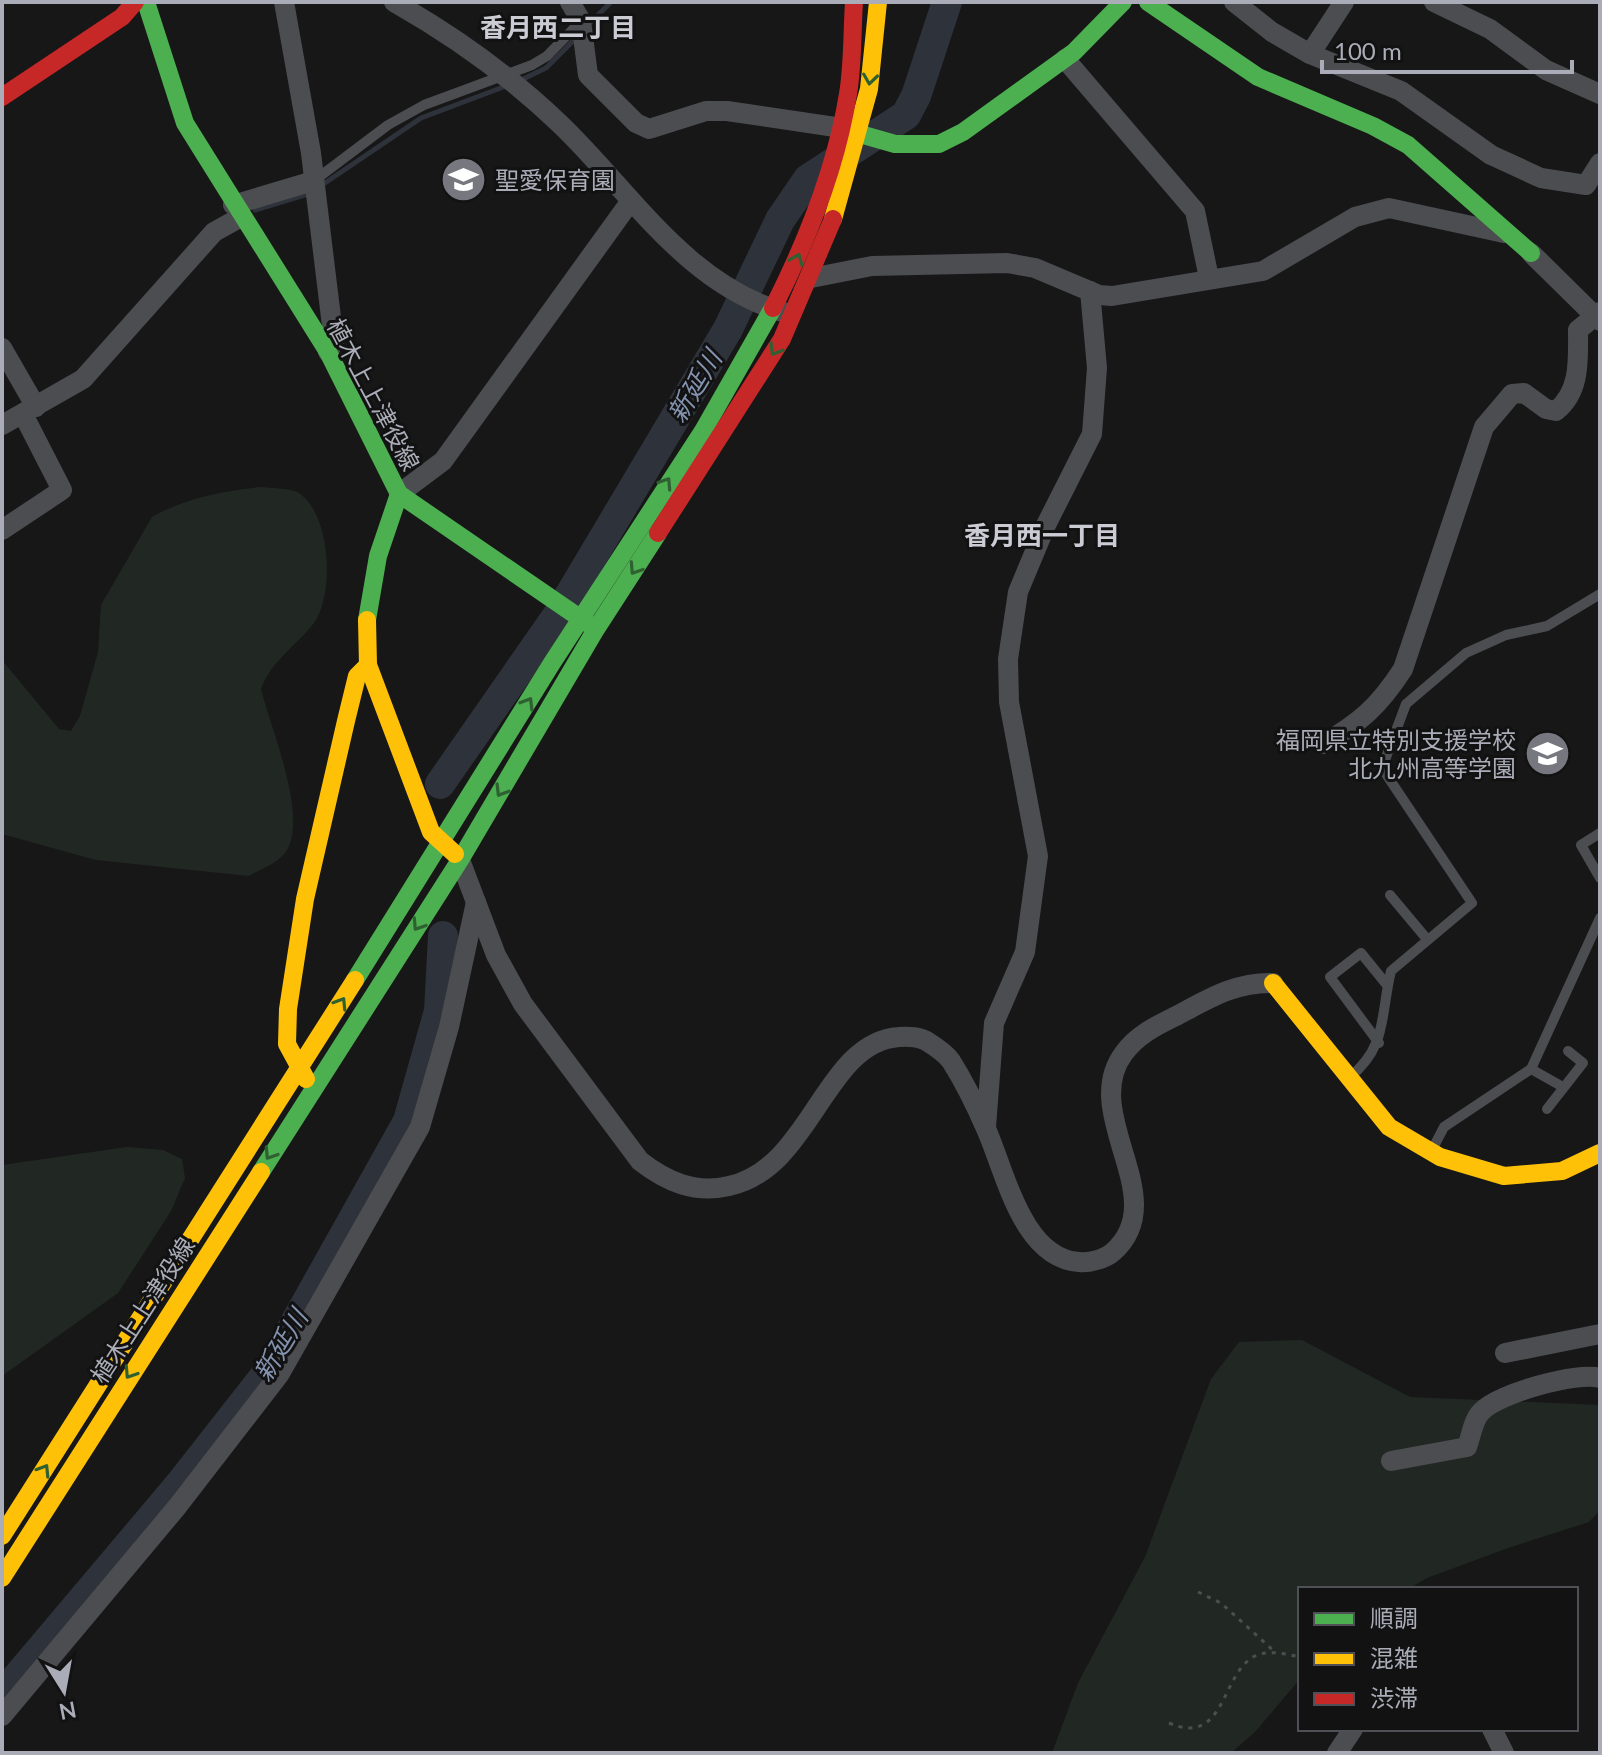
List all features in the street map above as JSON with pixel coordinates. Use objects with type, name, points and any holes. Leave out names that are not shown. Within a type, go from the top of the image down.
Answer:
[{"type":"street","points":[[2,97],[122,17],[135,2]]},
{"type":"street","name":"植木上上津役線","points":[[2,1578],[312,1088],[287,1044],[288,1009],[305,899],[357,676],[368,665],[366,625],[387,522],[399,494],[328,352],[237,211],[185,123],[146,2]]},
{"type":"street","points":[[284,2],[313,181],[334,342],[328,352]]},
{"type":"street","points":[[394,2],[506,75],[563,126],[630,202],[732,293],[784,312]]},
{"type":"street","points":[[570,2],[581,21],[588,75],[636,123],[649,129],[706,111],[727,111],[851,132],[895,144],[939,144],[963,132],[1065,59],[1123,2]]},
{"type":"street","points":[[312,1088],[460,860],[596,629],[740,408],[784,312],[820,201],[851,132],[854,2]]},
{"type":"street","points":[[299,1069],[444,841],[580,617],[754,349],[811,278],[843,194],[851,132],[878,2]]},
{"type":"street","points":[[1148,2],[1220,56],[1276,86],[1387,132],[1418,152],[1444,172],[1504,233],[1531,253],[1600,321]]},
{"type":"street","points":[[1234,2],[1272,32],[1310,54],[1401,91],[1491,155],[1541,178],[1586,185],[1600,163]]},
{"type":"street","points":[[1310,54],[1344,2]]},
{"type":"street","points":[[1434,2],[1490,29],[1546,70],[1600,94]]},
{"type":"street","points":[[1065,59],[1195,211],[1209,278]]},
{"type":"street","points":[[2,425],[83,379],[214,232],[237,211],[313,181]]},
{"type":"street","points":[[596,629],[399,494],[443,461],[630,202]]},
{"type":"street","points":[[811,278],[872,266],[1007,263],[1035,268],[1090,291],[1112,296],[1263,271],[1355,217],[1389,208],[1504,233]]},
{"type":"street","points":[[986,1127],[994,1023],[1025,952],[1038,856],[1009,702],[1008,659],[1018,592],[1046,525],[1092,434],[1097,368],[1090,291]]},
{"type":"street","points":[[1323,744],[1356,725],[1382,702],[1403,669],[1484,427],[1512,394],[1524,393],[1546,409],[1556,411],[1566,402],[1578,372],[1578,330],[1600,312]]},
{"type":"street","points":[[2,348],[62,490],[2,530]]},
{"type":"street","points":[[368,665],[431,832],[444,841],[460,860],[496,955],[523,1004],[640,1161],[663,1180],[713,1190],[749,1182],[774,1166],[855,1055],[878,1039],[924,1039],[949,1058],[986,1127],[1022,1215],[1047,1251],[1064,1261],[1088,1263],[1111,1254],[1127,1235],[1135,1214],[1111,1096],[1113,1072],[1124,1052],[1143,1033],[1246,982],[1273,983],[1389,1127],[1431,1152],[1504,1176],[1562,1171],[1600,1153]]},
{"type":"street","points":[[2,1716],[177,1507],[279,1375],[420,1127],[445,1042],[476,902]]},
{"type":"street","name":"植木上上津役線","points":[[2,1536],[299,1069]]},
{"type":"street","points":[[1505,1353],[1600,1334]]},
{"type":"street","points":[[1552,1345],[1564,1380]]},
{"type":"street","points":[[1391,1461],[1467,1447],[1479,1413],[1490,1404],[1564,1380],[1589,1375],[1600,1378]]},
{"type":"street","points":[[1337,1753],[1352,1731]]},
{"type":"street","points":[[1493,1731],[1504,1753]]},
{"type":"lane","points":[[313,181],[388,125],[424,105],[506,75],[547,56],[581,21]]},
{"type":"lane","points":[[1348,1079],[1366,1064],[1379,1043],[1391,971],[1426,938],[1472,903],[1382,768],[1406,704],[1466,653],[1506,635],[1547,626],[1600,594]]},
{"type":"lane","points":[[1600,833],[1581,845],[1600,878]]},
{"type":"lane","points":[[1390,895],[1426,938]]},
{"type":"lane","points":[[1431,1152],[1444,1127],[1531,1069],[1600,918]]},
{"type":"lane","points":[[1379,1043],[1330,977],[1361,953],[1387,985]]},
{"type":"lane","points":[[1547,1109],[1583,1063],[1568,1051]]},
{"type":"lane","points":[[1531,1069],[1563,1087]]},
{"type":"path","points":[[1198,1592],[1221,1603],[1275,1652]]},
{"type":"path","points":[[1169,1723],[1185,1730],[1201,1726],[1215,1715],[1247,1662],[1258,1655],[1275,1652],[1298,1657]]},
{"type":"shaded area","points":[[260,487],[297,492],[308,502],[317,516],[326,554],[327,574],[321,610],[314,623],[277,662],[261,689],[291,796],[292,838],[285,853],[249,876],[96,860],[2,834],[2,660],[59,729],[71,731],[80,716],[98,652],[101,605],[152,517],[204,496]]},
{"type":"shaded area","points":[[127,1147],[163,1150],[182,1159],[185,1178],[171,1211],[118,1293],[2,1376],[2,1165]]},
{"type":"shaded area","points":[[1302,1340],[1410,1397],[1600,1405],[1600,1510],[1589,1522],[1508,1548],[1427,1578],[1411,1587],[1298,1587],[1298,1681],[1255,1732],[1231,1753],[1052,1753],[1078,1683],[1145,1557],[1211,1379],[1239,1342]]},
{"type":"waterway","points":[[586,27],[611,2]]},
{"type":"waterway","name":"新延川","points":[[440,784],[559,613],[728,329],[780,220],[808,179],[906,115],[916,96],[947,2]]},
{"type":"waterway","points":[[519,81],[546,68],[577,37]]},
{"type":"waterway","points":[[319,187],[421,118],[506,86]]},
{"type":"waterway","points":[[255,210],[311,193]]},
{"type":"waterway","name":"新延川","points":[[2,1695],[180,1484],[267,1373],[408,1121],[439,1011],[443,936]]},
{"type":"traffic: fast","points":[[146,2],[185,123],[328,352],[399,494],[378,556],[367,620]]},
{"type":"traffic: fast","points":[[846,130],[895,144],[939,144],[963,132],[1074,52],[1123,2]]},
{"type":"traffic: fast","points":[[1148,2],[1258,77],[1373,126],[1408,145],[1531,253]]},
{"type":"traffic: fast","points":[[355,980],[552,663],[703,431],[773,308]]},
{"type":"traffic: fast","points":[[399,494],[593,627]]},
{"type":"traffic: fast","points":[[261,1172],[460,860],[596,629],[658,533]]},
{"type":"traffic: slow","points":[[833,219],[869,89],[878,2]]},
{"type":"traffic: slow","points":[[367,620],[368,665],[431,832],[455,854]]},
{"type":"traffic: slow","points":[[306,1079],[287,1044],[288,1009],[305,899],[346,721],[357,676],[368,665]]},
{"type":"traffic: slow","points":[[2,1536],[355,980]]},
{"type":"traffic: slow","points":[[1273,983],[1389,1127],[1440,1157],[1504,1176],[1562,1171],[1600,1153]]},
{"type":"traffic: slow","points":[[2,1578],[261,1172]]},
{"type":"traffic: jam","points":[[2,97],[122,17],[135,2]]},
{"type":"traffic: jam","points":[[773,308],[809,231],[836,150],[850,83],[854,2]]},
{"type":"traffic: jam","points":[[658,533],[782,339],[833,219]]},
{"type":"place","name":"聖愛保育園","points":[[464,179]]},
{"type":"place","name":"福岡県立特別支援学校 北九州高等学園","points":[[1547,753]]},
{"type":"district","name":"香月西二丁目","points":[[558,27]]},
{"type":"district","name":"香月西一丁目","points":[[1042,535]]}]
